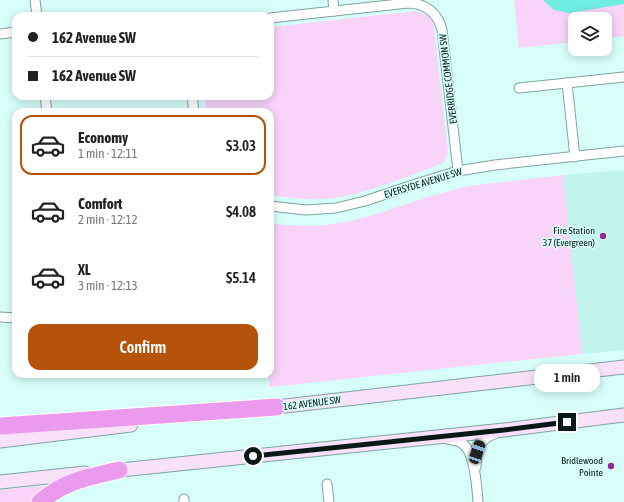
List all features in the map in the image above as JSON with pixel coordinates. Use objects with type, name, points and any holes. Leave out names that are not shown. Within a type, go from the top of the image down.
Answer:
[{"type":"highway","points":[[0,426],[277,407]]},
{"type":"highway","points":[[40,502],[60,487],[81,479],[119,470]]},
{"type":"main road","name":"162 AVENUE SW","points":[[0,441],[624,367]]},
{"type":"main road","points":[[595,418],[624,409]]},
{"type":"main road","points":[[0,482],[510,429],[624,415]]},
{"type":"street","points":[[35,0],[36,12]]},
{"type":"street","points":[[333,0],[334,11]]},
{"type":"street","name":"EVERRIDGE COMMON SW","points":[[274,18],[416,3],[424,6],[435,14],[442,30],[458,171]]},
{"type":"street","points":[[0,34],[12,32]]},
{"type":"street","points":[[519,88],[624,77]]},
{"type":"street","points":[[567,83],[575,157]]},
{"type":"street","name":"EVERSYDE AVENUE SW","points":[[274,206],[306,210],[336,208],[365,201],[458,171],[495,165],[624,151]]},
{"type":"street","points":[[0,317],[12,318]]},
{"type":"street","points":[[478,502],[476,478],[477,452],[480,443],[494,434],[510,429]]},
{"type":"street","points":[[432,437],[455,440],[464,444],[470,452],[476,478]]},
{"type":"street","points":[[327,484],[329,502]]},
{"type":"shaded area","points":[[514,0],[624,0],[624,36],[612,37],[612,12],[568,12],[568,43],[519,48]]},
{"type":"shaded area","points":[[416,11],[433,18],[448,152],[444,163],[376,188],[348,196],[310,199],[274,196],[274,108],[206,108],[205,100],[274,100],[274,27]]},
{"type":"shaded area","points":[[624,170],[624,350],[582,354],[563,175]]},
{"type":"shaded area","points":[[563,175],[582,354],[270,387],[269,378],[274,378],[274,224],[318,226],[346,222],[469,186]]},
{"type":"shaded area","points":[[51,485],[30,502],[0,502],[0,490]]},
{"type":"water","points":[[543,0],[624,0],[624,4],[575,12],[568,13],[554,10]]},
{"type":"place","name":"Fire Station 37 (Evergreen)","points":[[603,236]]},
{"type":"place","name":"Bridlewood Pointe","points":[[611,466]]},
{"type":"route","points":[[253,456],[567,422]]}]
